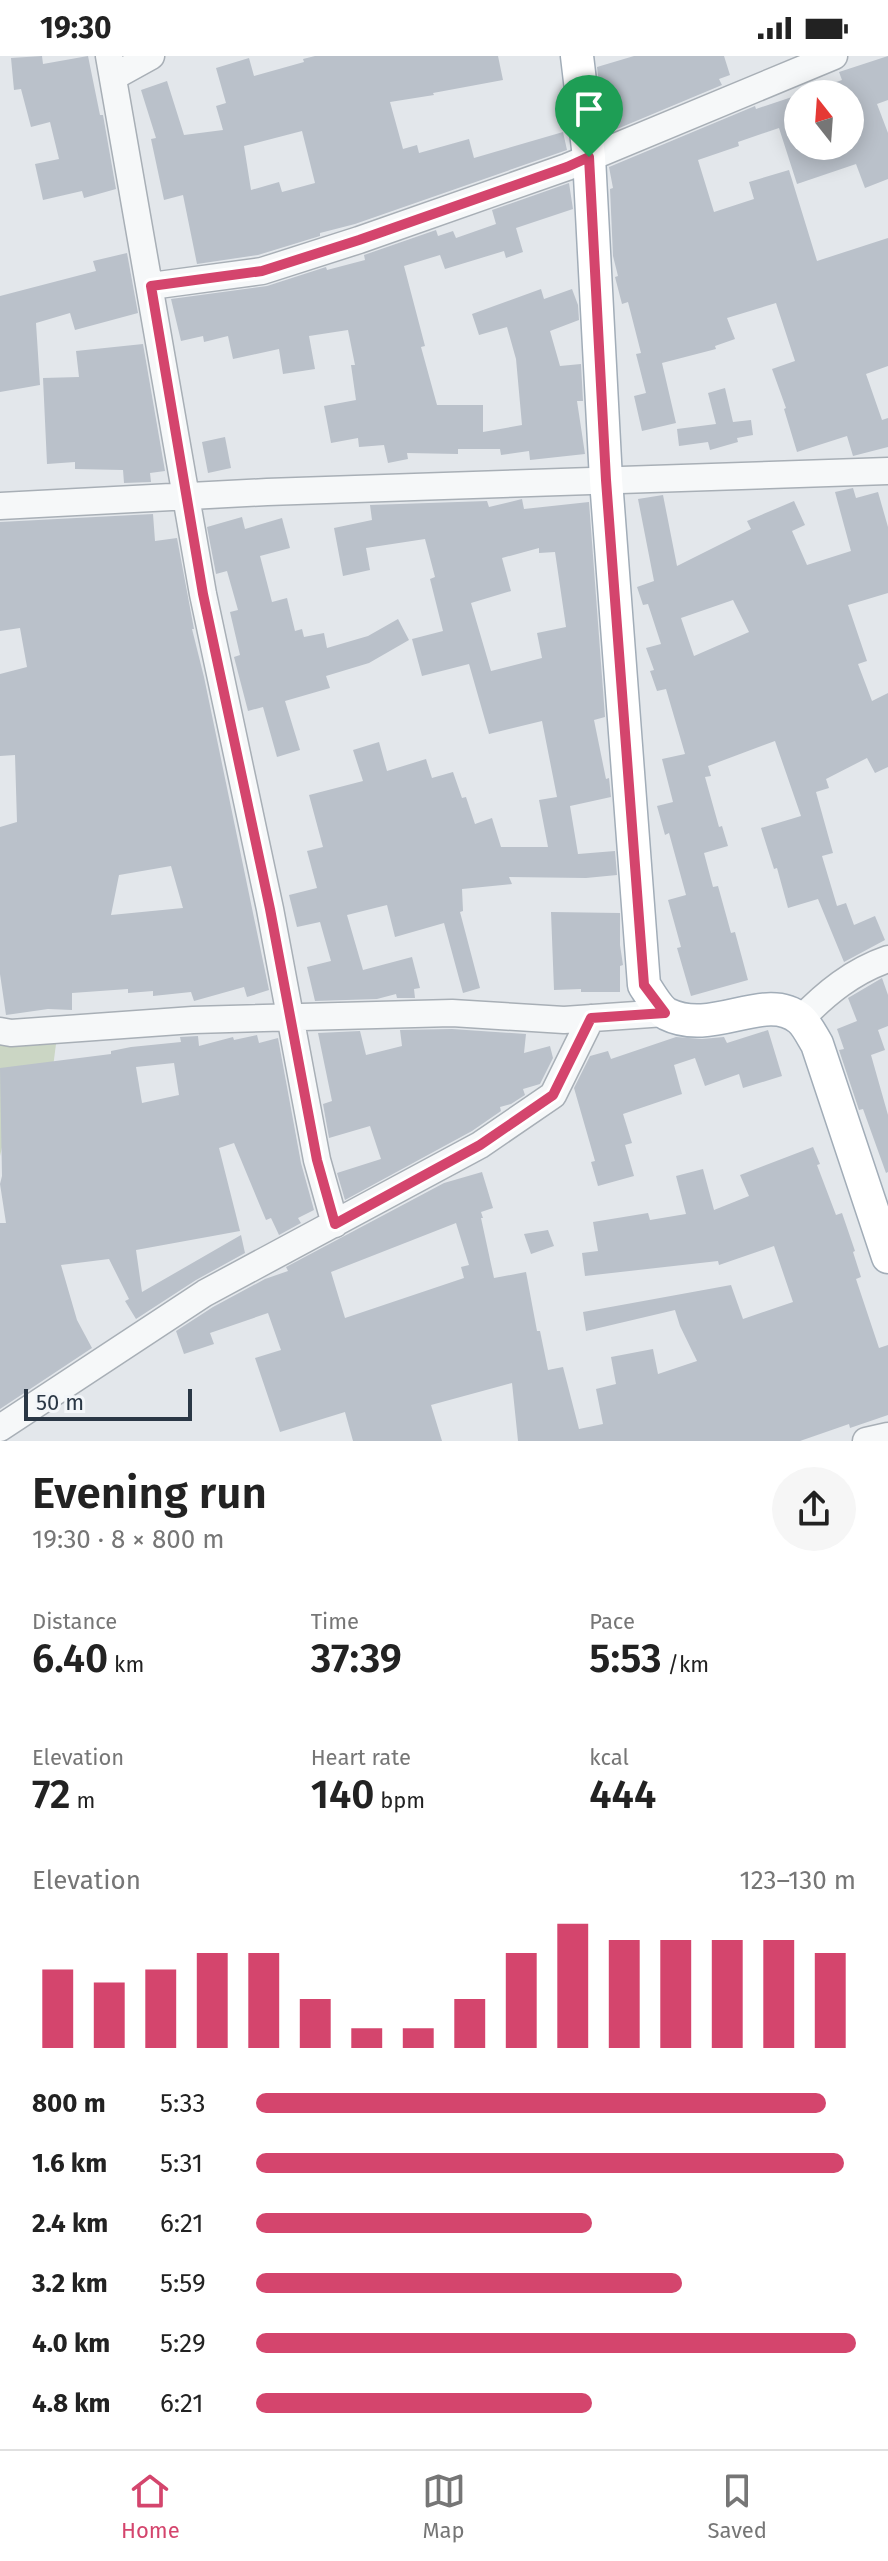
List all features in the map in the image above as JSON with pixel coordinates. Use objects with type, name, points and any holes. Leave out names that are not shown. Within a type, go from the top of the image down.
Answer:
[{"type":"main road","points":[[577,56],[589,157],[606,480],[644,985],[665,1013],[710,1022],[759,1010],[782,1008],[801,1019],[817,1044],[888,1257]]},
{"type":"street","points":[[151,56],[111,66],[203,594],[267,894],[317,1160],[335,1224]]},
{"type":"street","points":[[151,286],[262,271],[359,240],[567,167],[834,56]]},
{"type":"street","points":[[0,506],[267,492],[888,471]]},
{"type":"street","points":[[801,1019],[823,996],[868,966],[888,959]]},
{"type":"street","points":[[0,1031],[11,1033],[193,1020],[452,1013],[564,1020],[665,1013]]},
{"type":"street","points":[[0,1428],[205,1293],[480,1145],[553,1095],[591,1018]]},
{"type":"street","points":[[866,1441],[888,1436]]},
{"type":"green space","points":[[56,1044],[52,1075],[13,1098],[0,1156],[0,1045]]},
{"type":"building","points":[[42,56],[43,64],[88,56],[100,115],[103,115],[116,189],[84,198],[82,191],[43,200],[35,164],[59,159],[50,122],[31,127],[21,89],[14,90],[11,58]]},
{"type":"building","points":[[315,56],[498,56],[503,80],[390,102],[403,149],[417,145],[419,153],[469,139],[474,158],[563,132],[567,150],[355,224],[320,233],[320,236],[258,255],[197,264],[183,195],[164,200],[151,139],[156,138],[141,90],[167,81],[184,135],[223,130],[216,106],[226,103],[216,68],[249,58],[254,76],[304,62],[303,59]],"holes":[[[302,131],[315,183],[282,192],[279,182],[251,190],[244,146]]]},
{"type":"building","points":[[634,56],[724,56],[730,75],[719,79],[722,85],[605,134],[597,67]]},
{"type":"building","points":[[888,56],[888,100],[877,104],[888,133],[888,179],[865,188],[856,164],[797,184],[789,160],[864,160],[864,80],[842,80],[839,72]]},
{"type":"building","points":[[784,100],[784,144],[779,128],[698,160],[714,212],[754,199],[749,182],[789,170],[817,261],[888,238],[888,366],[866,374],[882,420],[888,418],[888,447],[853,456],[847,436],[797,452],[772,369],[795,361],[776,303],[727,318],[735,339],[715,346],[716,349],[662,363],[676,423],[642,431],[634,396],[646,393],[636,354],[641,353],[628,302],[622,304],[615,277],[618,276],[613,256],[610,189],[613,188],[609,167],[755,106],[756,109]]},
{"type":"building","points":[[569,183],[573,209],[516,228],[523,252],[506,258],[504,251],[445,269],[440,255],[404,266],[437,405],[483,405],[483,432],[522,425],[516,359],[507,327],[479,335],[472,314],[541,289],[544,299],[572,289],[579,320],[550,331],[560,366],[581,364],[583,401],[577,401],[585,454],[530,460],[529,451],[501,455],[500,449],[458,449],[458,454],[407,453],[408,459],[388,463],[384,445],[359,447],[358,438],[331,443],[324,406],[356,400],[351,365],[355,365],[348,330],[309,336],[315,369],[283,374],[279,349],[233,359],[228,336],[204,342],[203,336],[181,341],[171,299],[267,286],[326,267],[327,270],[365,260],[364,255],[436,230],[438,236],[453,231],[456,238],[496,224],[492,210]]},
{"type":"building","points":[[127,253],[138,313],[75,330],[70,313],[36,323],[40,385],[0,392],[0,296],[96,271],[93,261]]},
{"type":"building","points":[[143,344],[165,471],[150,473],[151,482],[124,483],[123,470],[75,469],[75,462],[47,464],[43,378],[79,377],[76,351]]},
{"type":"building","points":[[725,388],[733,422],[751,420],[753,435],[737,438],[738,442],[710,450],[708,442],[679,446],[677,429],[716,424],[708,393]]},
{"type":"building","points":[[225,437],[231,468],[208,473],[202,442]]},
{"type":"building","points":[[853,488],[856,498],[878,492],[888,527],[888,593],[848,605],[867,661],[858,664],[872,701],[888,693],[888,767],[875,773],[867,758],[826,779],[829,788],[816,792],[833,853],[822,856],[837,906],[846,903],[854,925],[875,916],[885,940],[844,962],[818,899],[788,908],[761,828],[801,816],[775,741],[708,766],[711,776],[705,777],[719,827],[722,826],[728,846],[704,853],[713,887],[718,886],[731,933],[735,932],[748,980],[691,996],[677,948],[681,947],[668,900],[686,895],[669,833],[665,835],[657,806],[673,802],[662,759],[685,754],[666,689],[657,691],[650,671],[654,670],[646,648],[661,644],[648,604],[643,605],[637,587],[654,581],[638,499],[663,495],[677,566],[751,529],[747,521],[794,501],[805,525],[792,531],[807,565],[851,551],[835,492]],"holes":[[[733,600],[749,632],[694,656],[681,618]]]},
{"type":"building","points":[[522,499],[524,509],[589,502],[605,717],[594,720],[611,797],[570,806],[578,854],[615,851],[617,875],[586,878],[509,877],[512,884],[462,889],[463,911],[460,912],[480,988],[463,993],[444,923],[395,937],[387,905],[347,915],[363,970],[412,957],[420,988],[414,989],[415,998],[397,998],[396,994],[377,999],[315,1001],[307,967],[331,961],[320,922],[297,927],[289,895],[317,888],[307,851],[323,847],[309,795],[363,781],[353,750],[379,742],[387,771],[426,759],[432,778],[453,772],[475,824],[492,818],[501,847],[548,847],[539,800],[557,797],[542,721],[489,734],[469,664],[422,676],[412,639],[443,631],[430,579],[435,577],[425,539],[366,548],[370,570],[343,576],[334,528],[372,520],[370,505],[487,501],[489,507]],"holes":[[[539,548],[539,553],[555,552],[566,627],[537,633],[542,658],[491,671],[471,603],[511,591],[502,558]]]},
{"type":"building","points":[[153,514],[155,541],[177,538],[192,629],[269,990],[247,997],[244,987],[194,1001],[191,992],[153,996],[153,991],[128,993],[128,989],[72,993],[72,1010],[48,1009],[6,1015],[0,974],[0,827],[17,822],[15,755],[0,756],[0,674],[27,667],[20,628],[0,631],[0,522]],"holes":[[[171,866],[183,908],[111,915],[119,875]]]},
{"type":"building","points":[[242,517],[245,529],[282,518],[290,548],[260,556],[272,602],[287,598],[295,631],[302,629],[304,637],[324,633],[327,648],[368,636],[398,619],[409,640],[369,663],[326,676],[330,688],[285,701],[300,750],[277,757],[263,707],[248,711],[234,657],[240,655],[230,612],[238,610],[227,571],[216,574],[207,527]]},
{"type":"building","points":[[551,912],[620,913],[623,965],[620,966],[620,992],[554,990]]},
{"type":"building","points":[[882,978],[888,995],[888,1026],[878,1030],[885,1050],[871,1055],[888,1115],[886,1173],[863,1109],[859,1110],[839,1050],[844,1049],[837,1029],[857,1021],[848,998]]},
{"type":"building","points":[[452,1029],[526,1034],[524,1053],[550,1046],[553,1058],[540,1084],[523,1089],[525,1095],[500,1107],[501,1111],[472,1131],[345,1200],[337,1173],[381,1159],[370,1126],[329,1138],[323,1104],[332,1101],[318,1033],[360,1031],[366,1055],[402,1046],[400,1030]]},
{"type":"building","points":[[768,1030],[782,1076],[743,1088],[739,1074],[705,1086],[695,1058],[674,1065],[682,1094],[623,1114],[632,1143],[625,1145],[634,1176],[598,1186],[591,1162],[595,1161],[574,1088],[590,1056],[608,1051],[611,1059],[676,1037],[724,1037],[727,1043]]},
{"type":"building","points":[[257,1035],[259,1043],[278,1038],[301,1163],[314,1210],[298,1218],[301,1223],[279,1235],[271,1218],[266,1220],[234,1143],[219,1148],[240,1231],[136,1250],[142,1292],[241,1235],[245,1253],[136,1319],[125,1301],[129,1299],[109,1259],[61,1265],[77,1320],[92,1348],[0,1409],[0,1223],[6,1223],[0,1184],[0,1068],[181,1042],[180,1037],[198,1036],[199,1046],[233,1037],[234,1040]],"holes":[[[174,1063],[179,1095],[142,1103],[136,1067]]]},
{"type":"building","points":[[813,1147],[836,1215],[842,1213],[855,1251],[861,1277],[856,1279],[879,1348],[888,1345],[888,1415],[850,1428],[849,1424],[800,1441],[518,1441],[512,1383],[431,1405],[442,1441],[353,1441],[345,1412],[280,1432],[255,1358],[281,1350],[268,1313],[210,1333],[214,1344],[184,1354],[176,1331],[213,1307],[265,1279],[288,1271],[286,1267],[444,1183],[482,1172],[493,1208],[481,1212],[481,1218],[494,1278],[526,1272],[548,1370],[563,1367],[579,1429],[603,1424],[596,1389],[616,1384],[611,1357],[653,1349],[658,1374],[697,1361],[675,1310],[586,1331],[583,1312],[731,1285],[743,1319],[793,1302],[774,1246],[719,1265],[718,1261],[585,1276],[582,1253],[598,1251],[593,1222],[648,1213],[650,1220],[686,1214],[676,1176],[703,1169],[714,1210],[749,1196],[740,1175]],"holes":[[[456,1223],[469,1265],[461,1267],[464,1278],[345,1318],[331,1272]]]},
{"type":"building","points":[[548,1230],[554,1246],[531,1254],[524,1234]]},
{"type":"route","points":[[589,157],[606,480],[644,985],[665,1013],[591,1018],[553,1095],[480,1145],[335,1224],[304,1101],[270,909],[203,594],[151,286],[262,271],[359,240],[589,157]]}]
